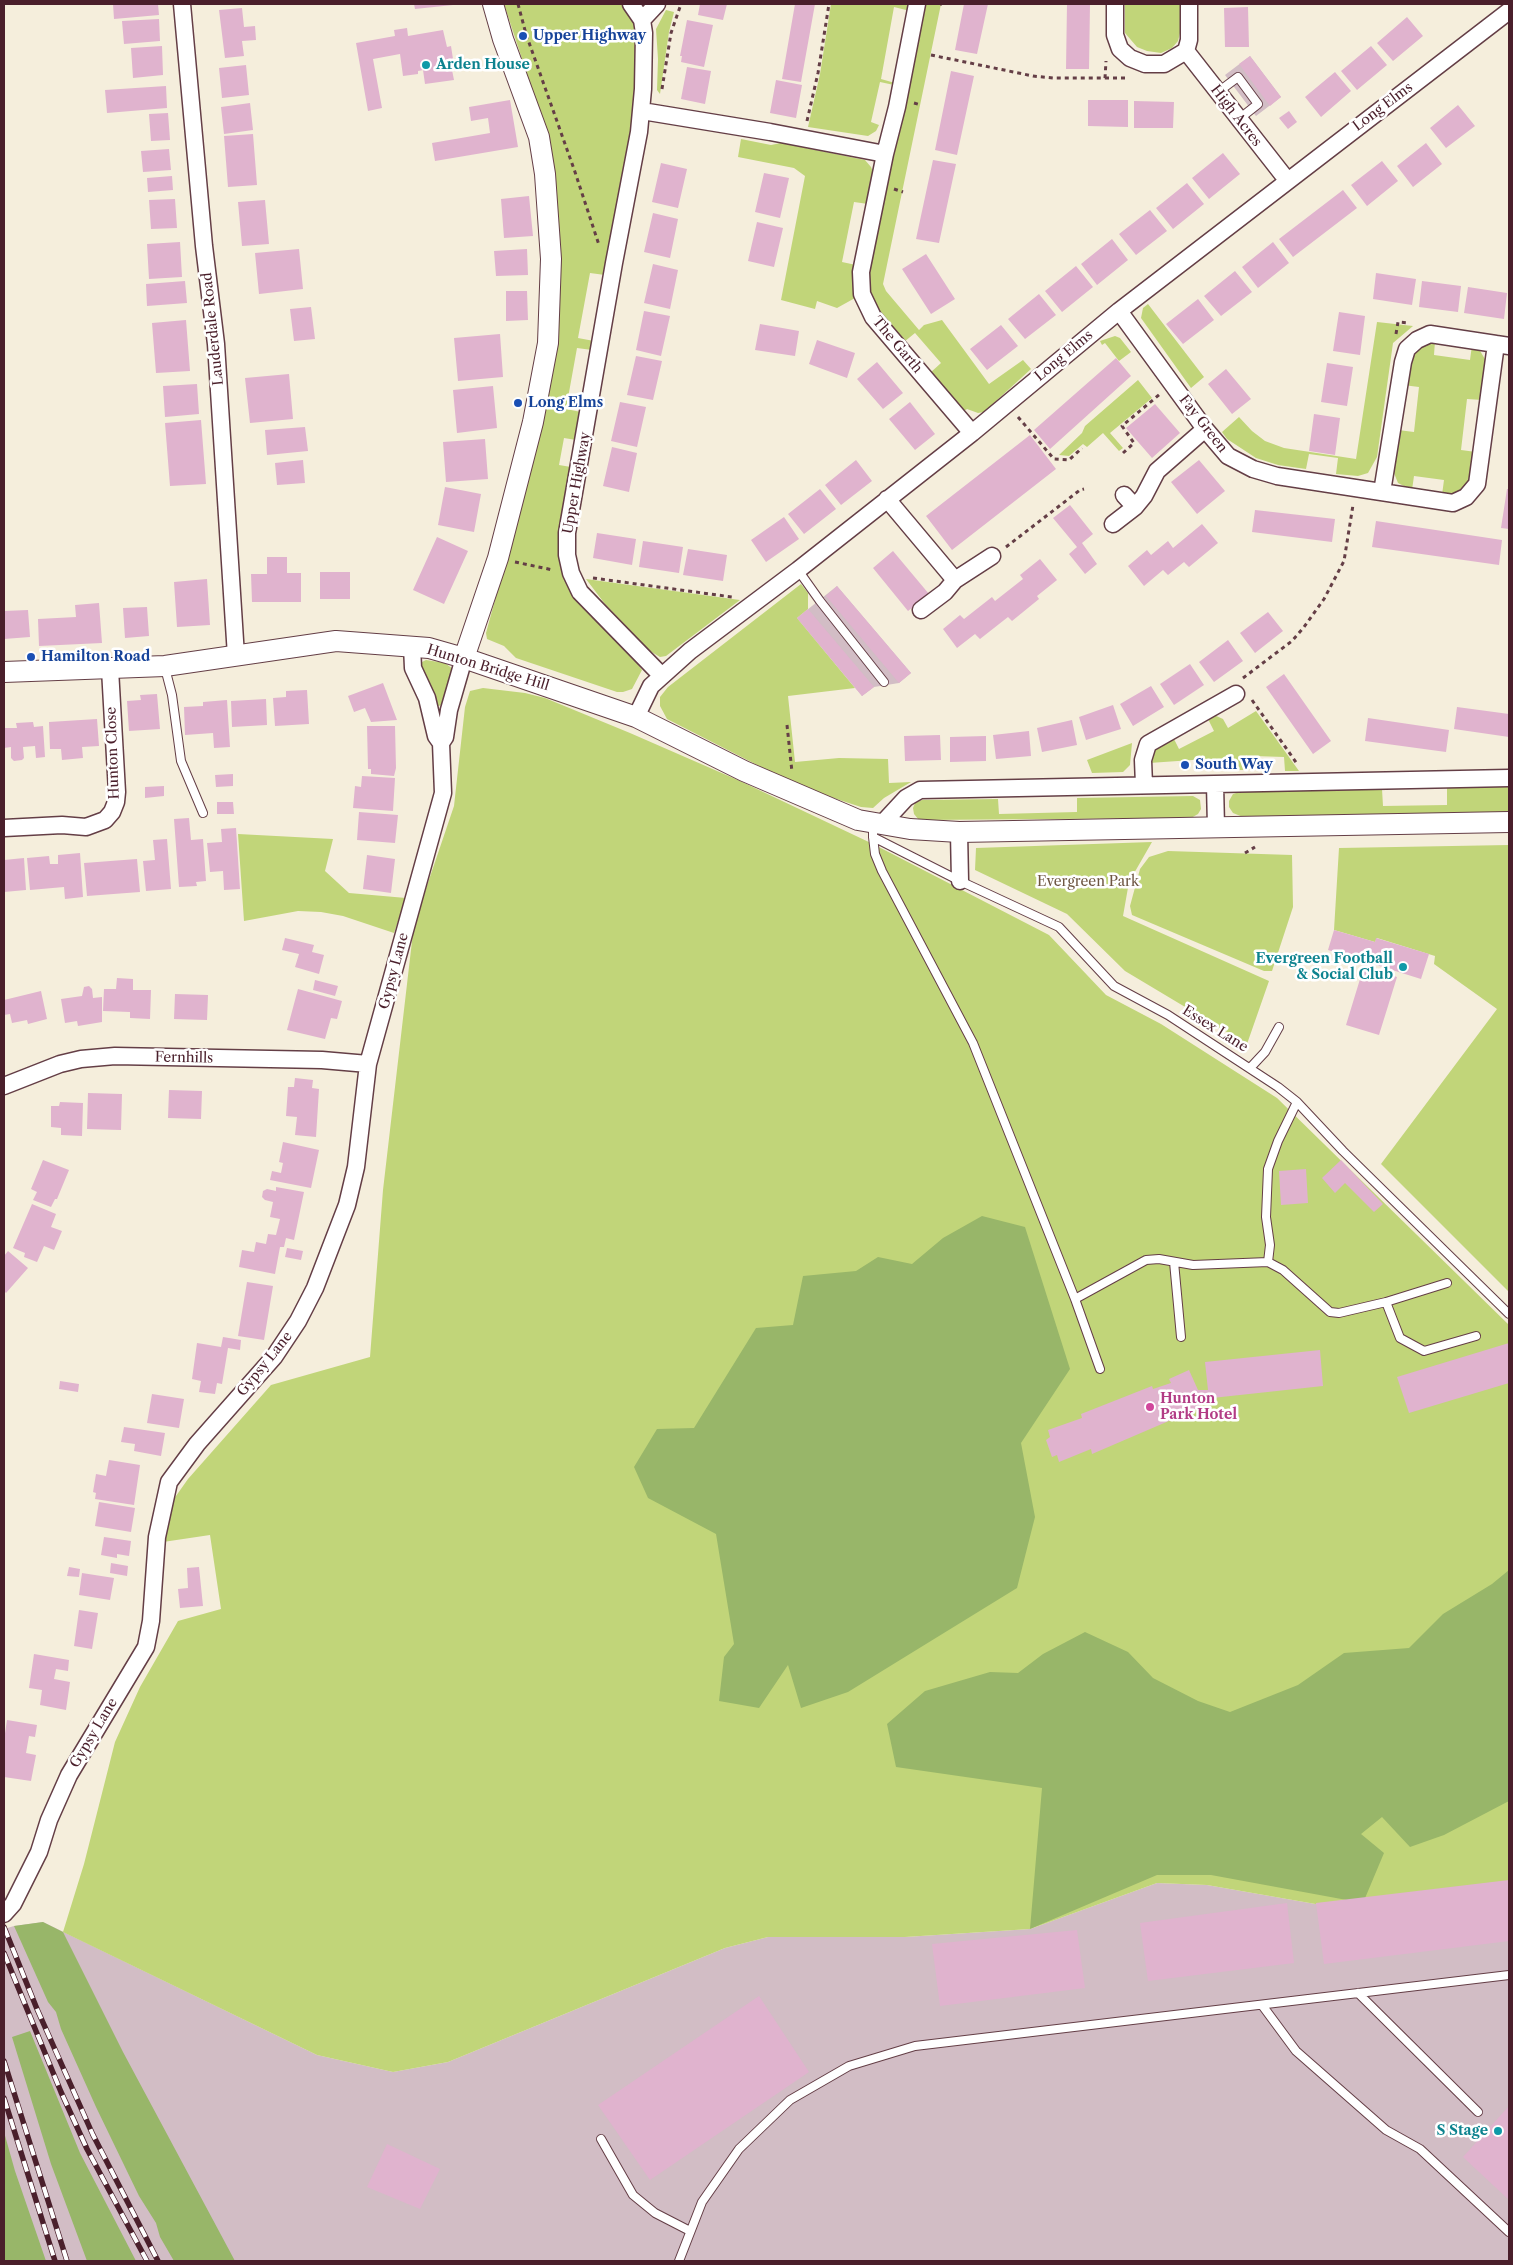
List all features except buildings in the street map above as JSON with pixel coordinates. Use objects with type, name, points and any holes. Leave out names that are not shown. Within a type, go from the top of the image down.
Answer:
[{"type":"street","name":"Lauderdale Road","points":[[182,4],[204,246],[216,344],[236,656]]},
{"type":"street","points":[[464,658],[498,558],[533,422],[548,343],[551,259],[545,174],[539,137],[502,39],[493,4]]},
{"type":"street","name":"Upper Highway","points":[[631,4],[642,20],[644,33],[645,60],[642,111],[567,533],[567,555],[571,573],[580,592],[662,676]]},
{"type":"street","points":[[642,20],[658,4]]},
{"type":"street","name":"The Garth","points":[[917,4],[862,272],[862,294],[873,317],[972,433]]},
{"type":"street","points":[[1115,4],[1115,35],[1120,48],[1130,58],[1145,64],[1164,64],[1186,51],[1189,40],[1189,4]]},
{"type":"street","name":"Long Elms","points":[[636,717],[651,686],[690,651],[798,570],[972,433],[1119,311],[1509,11]]},
{"type":"street","name":"High Acres","points":[[1186,51],[1287,180]]},
{"type":"street","points":[[642,111],[770,132],[886,154]]},
{"type":"street","name":"Fay Green","points":[[1119,311],[1205,429],[1228,456],[1253,470],[1277,476],[1453,503],[1466,497],[1472,491],[1479,475],[1503,345],[1430,334],[1417,340],[1407,349],[1403,362],[1382,492]]},
{"type":"street","points":[[1113,524],[1129,501],[1144,496],[1157,472],[1205,429]]},
{"type":"street","points":[[887,499],[955,580]]},
{"type":"street","points":[[921,610],[945,592],[955,580],[992,556]]},
{"type":"street","name":"Hunton Bridge Hill","points":[[4,672],[165,666],[336,641],[429,648],[464,658],[636,717],[744,771],[871,826]]},
{"type":"street","name":"Gypsy Lane","points":[[412,646],[414,668],[427,698],[436,736],[441,743]]},
{"type":"street","name":"Gypsy Lane","points":[[9,1909],[39,1852],[49,1820],[69,1775],[146,1647],[151,1621],[157,1538],[169,1482],[197,1444],[274,1357],[298,1322],[315,1288],[347,1205],[356,1167],[368,1064],[443,793],[441,743],[445,736],[449,710],[464,658]]},
{"type":"street","name":"Hunton Close","points":[[4,828],[62,825],[86,827],[105,820],[112,812],[117,792],[110,669]]},
{"type":"street","points":[[1144,785],[1143,760],[1148,744],[1242,691]]},
{"type":"street","points":[[871,826],[906,798],[920,790],[1509,778]]},
{"type":"street","points":[[1215,784],[1216,827]]},
{"type":"street","points":[[871,826],[959,832],[1509,822]]},
{"type":"street","points":[[959,832],[960,881]]},
{"type":"street","name":"Fernhills","points":[[4,1086],[60,1064],[81,1059],[114,1056],[322,1060],[368,1064]]},
{"type":"lane","points":[[1218,92],[1238,77],[1258,104],[1239,119]]},
{"type":"lane","points":[[798,570],[884,682]]},
{"type":"lane","points":[[165,666],[172,695],[181,761],[203,813]]},
{"type":"lane","points":[[871,826],[875,854],[882,871],[972,1043],[1075,1299],[1100,1369]]},
{"type":"lane","name":"Essex Lane","points":[[871,826],[960,881],[1059,926],[1114,986],[1168,1015],[1251,1067],[1297,1102],[1343,1151],[1509,1314]]},
{"type":"lane","points":[[1251,1067],[1265,1052],[1279,1027]]},
{"type":"lane","points":[[1268,1262],[1270,1245],[1266,1217],[1268,1169],[1278,1141],[1297,1102]]},
{"type":"lane","points":[[1075,1299],[1146,1260],[1159,1259],[1193,1265],[1268,1262],[1283,1270],[1330,1312],[1339,1313],[1386,1302],[1447,1282]]},
{"type":"lane","points":[[1174,1262],[1181,1337]]},
{"type":"lane","points":[[1386,1302],[1400,1338],[1424,1351],[1476,1336]]},
{"type":"lane","points":[[678,2261],[702,2202],[739,2149],[790,2100],[849,2066],[915,2046],[1509,1975]]},
{"type":"lane","points":[[1358,1993],[1478,2112]]},
{"type":"lane","points":[[1262,2006],[1296,2051],[1386,2130],[1420,2149],[1509,2232]]},
{"type":"lane","points":[[601,2139],[633,2195],[655,2213],[690,2231]]},
{"type":"path","points":[[518,4],[526,34],[599,246],[602,249]]},
{"type":"path","points":[[662,92],[671,33],[681,4]]},
{"type":"path","points":[[805,130],[818,74],[829,4]]},
{"type":"path","points":[[931,55],[1033,76],[1053,78],[1105,78],[1107,60]]},
{"type":"path","points":[[1123,453],[1134,443],[1122,426],[1165,391]]},
{"type":"path","points":[[1014,413],[1054,459],[1069,460],[1082,448]]},
{"type":"path","points":[[1006,547],[1080,490],[1084,489]]},
{"type":"path","points":[[1298,766],[1242,691],[1292,641],[1324,599],[1344,561],[1348,546],[1354,497]]},
{"type":"path","points":[[508,560],[555,570]]},
{"type":"path","points":[[592,577],[738,598]]},
{"type":"path","points":[[787,725],[792,775]]},
{"type":"shaded area","points":[[1250,56],[1281,97],[1256,116],[1225,75]]},
{"type":"shaded area","points":[[837,586],[911,673],[899,683],[874,687],[862,696],[797,618]]},
{"type":"shaded area","points":[[1509,1881],[1509,2261],[4,2261],[4,1929],[14,1926],[43,1922],[317,2055],[393,2072],[448,2062],[725,1948],[768,1937],[905,1937],[1030,1929],[1157,1883],[1207,1885],[1344,1909],[1458,1896]]},
{"type":"green space","points":[[504,4],[622,4],[635,23],[638,34],[634,132],[609,244],[605,275],[590,273],[578,338],[594,341],[592,350],[577,348],[566,409],[581,412],[576,440],[564,438],[559,465],[571,467],[561,557],[642,670],[632,689],[623,692],[617,692],[516,658],[504,646],[487,639],[486,633],[543,424],[556,344],[547,135]]},
{"type":"green space","points":[[831,4],[909,4],[910,7],[910,11],[894,7],[881,79],[895,83],[894,85],[880,82],[871,122],[879,125],[876,131],[868,136],[808,127],[820,74]]},
{"type":"green space","points":[[924,4],[941,4],[883,284],[886,291],[919,330],[924,325],[942,320],[989,384],[1023,360],[1031,369],[984,412],[978,413],[967,409],[964,411],[930,373],[941,363],[915,333],[904,342],[880,314],[873,302],[869,286],[869,276]]},
{"type":"green space","points":[[1125,4],[1181,4],[1178,41],[1172,48],[1161,53],[1137,47],[1125,33]]},
{"type":"green space","points":[[666,10],[674,12],[669,32],[660,94],[657,90],[658,59],[656,29]]},
{"type":"green space","points":[[741,139],[771,145],[781,143],[865,160],[871,167],[874,174],[868,204],[854,202],[842,262],[856,265],[855,298],[837,308],[817,301],[815,309],[781,300],[805,176],[794,168],[738,157]]},
{"type":"green space","points":[[1148,304],[1204,377],[1191,388],[1141,318],[1143,308]]},
{"type":"green space","points":[[1377,322],[1413,326],[1393,343],[1377,457],[1368,473],[1358,476],[1336,474],[1338,458],[1309,454],[1306,469],[1278,465],[1256,458],[1227,439],[1222,432],[1239,417],[1265,441],[1284,448],[1356,459]]},
{"type":"green space","points":[[1115,336],[1120,338],[1131,352],[1119,361],[1105,343],[1102,345],[1100,341]]},
{"type":"green space","points":[[1435,341],[1434,355],[1470,360],[1472,345],[1479,349],[1486,361],[1482,400],[1467,399],[1461,450],[1476,452],[1471,477],[1462,489],[1450,495],[1442,495],[1444,480],[1414,476],[1412,490],[1398,483],[1394,473],[1398,430],[1414,432],[1419,387],[1403,385],[1415,347]]},
{"type":"green space","points":[[1138,380],[1152,398],[1110,433],[1123,448],[1119,451],[1103,433],[1087,447],[1083,444],[1069,456],[1059,455],[1082,433],[1085,426]]},
{"type":"green space","points":[[586,579],[740,600],[666,656],[660,657],[650,651],[605,604]]},
{"type":"green space","points":[[801,584],[808,593],[808,609],[797,618],[855,688],[788,696],[795,762],[839,758],[888,759],[889,783],[911,782],[884,798],[873,808],[861,807],[809,790],[667,719],[660,706],[660,697],[668,687]]},
{"type":"green space","points":[[426,660],[445,663],[453,669],[442,705],[434,705],[418,664]]},
{"type":"green space","points":[[483,688],[525,693],[545,698],[740,781],[873,844],[1049,935],[1106,995],[1161,1024],[1277,1098],[1509,1325],[1509,1881],[1458,1896],[1344,1909],[1207,1885],[1157,1883],[1030,1929],[905,1937],[768,1937],[725,1948],[448,2062],[393,2072],[317,2055],[63,1932],[84,1864],[115,1742],[140,1687],[178,1621],[221,1609],[210,1535],[163,1542],[171,1503],[188,1479],[271,1385],[370,1357],[383,1190],[414,924],[454,806],[465,707],[470,691]]},
{"type":"green space","points":[[1256,711],[1299,771],[1285,771],[1284,757],[1254,756],[1254,770],[1227,770],[1207,759],[1149,763],[1155,748],[1173,737],[1179,749],[1214,731],[1208,719],[1214,715],[1223,719],[1228,728]]},
{"type":"green space","points":[[1132,743],[1130,765],[1123,772],[1092,773],[1087,760]]},
{"type":"green space","points":[[1447,787],[1509,787],[1509,812],[1243,817],[1233,813],[1229,807],[1229,801],[1233,794],[1243,791],[1382,789],[1383,806],[1447,805]]},
{"type":"green space","points":[[1193,796],[1200,800],[1201,809],[1198,814],[1191,818],[919,820],[914,814],[913,808],[915,803],[922,800],[998,799],[999,814],[1077,812],[1077,798]]},
{"type":"green space","points":[[238,834],[333,839],[325,871],[349,893],[406,898],[394,933],[343,916],[321,912],[298,911],[244,921]]},
{"type":"green space","name":"Evergreen Park","points":[[1152,842],[1129,882],[1123,916],[1269,981],[1247,1044],[1125,971],[1067,914],[975,870],[976,848]]},
{"type":"green space","points":[[1509,845],[1509,1292],[1381,1164],[1497,1009],[1434,964],[1435,956],[1377,938],[1375,942],[1334,930],[1339,848]]},
{"type":"green space","points":[[1168,851],[1292,855],[1293,907],[1272,971],[1264,971],[1132,915],[1130,906],[1140,869],[1149,857]]},
{"type":"green space","points":[[982,1216],[1025,1227],[1070,1369],[1021,1443],[1035,1517],[1017,1588],[848,1692],[801,1708],[788,1665],[759,1708],[719,1701],[724,1657],[734,1644],[716,1534],[648,1498],[634,1467],[657,1429],[694,1428],[756,1328],[793,1325],[803,1276],[856,1271],[878,1257],[912,1264],[943,1238]]},
{"type":"green space","points":[[1509,1570],[1509,1801],[1444,1835],[1410,1847],[1382,1817],[1361,1834],[1384,1853],[1363,1903],[1211,1875],[1157,1875],[1030,1929],[1042,1788],[896,1767],[887,1724],[925,1691],[990,1672],[1018,1673],[1043,1654],[1085,1632],[1128,1652],[1153,1678],[1198,1701],[1230,1712],[1298,1685],[1344,1653],[1409,1648],[1443,1614],[1492,1584]]},
{"type":"green space","points":[[43,1922],[63,1932],[123,2052],[235,2261],[174,2261],[160,2237],[156,2223],[139,2196],[96,2107],[61,2029],[56,2012],[48,2002],[14,1926]]},
{"type":"green space","points":[[30,2031],[80,2153],[136,2261],[87,2261],[51,2164],[12,2037]]},
{"type":"green space","points":[[4,2132],[15,2171],[46,2261],[4,2261]]},
{"type":"railway","points":[[4,1927],[37,2009],[93,2135],[158,2261]]},
{"type":"railway","points":[[4,1953],[61,2092],[87,2149],[147,2261]]},
{"type":"railway","points":[[4,2061],[67,2261]]},
{"type":"railway","points":[[4,2098],[55,2261]]},
{"type":"place","name":"Upper Highway","points":[[523,36]]},
{"type":"place","name":"Arden House","points":[[426,65]]},
{"type":"place","name":"Long Elms","points":[[518,403]]},
{"type":"place","name":"Hamilton Road","points":[[31,657]]},
{"type":"place","name":"South Way","points":[[1185,765]]},
{"type":"place","name":"Evergreen Football & Social Club","points":[[1403,967]]},
{"type":"place","name":"Hunton Park Hotel","points":[[1150,1407]]},
{"type":"place","name":"S Stage","points":[[1498,2131]]}]
